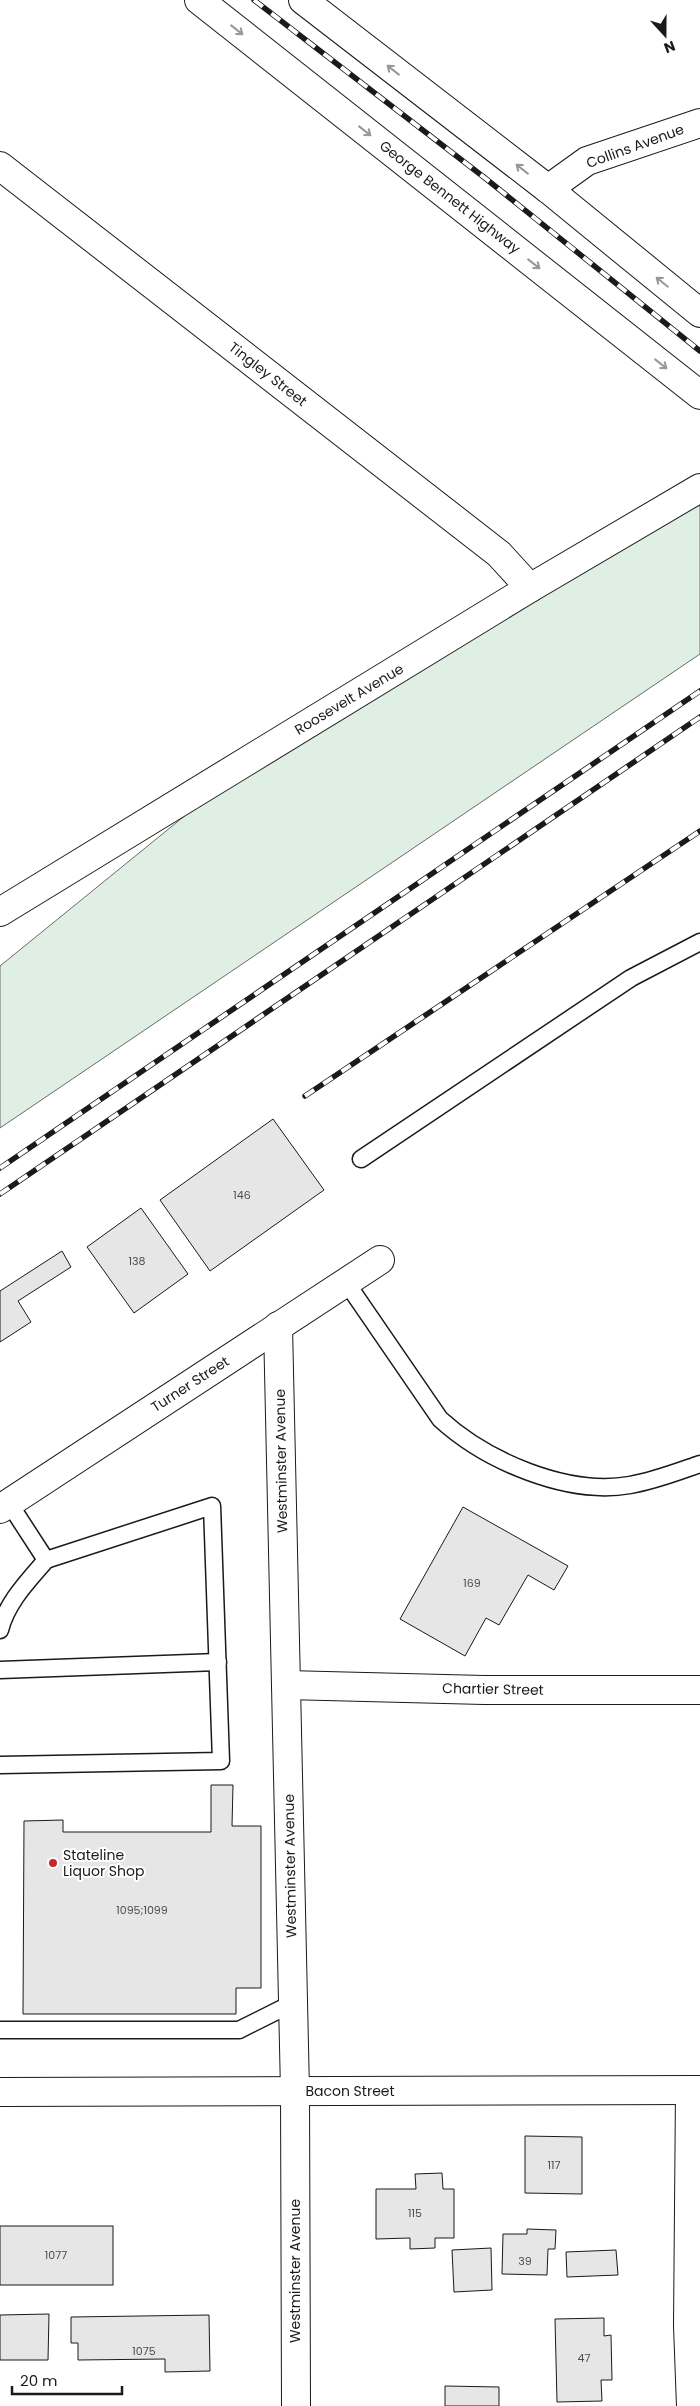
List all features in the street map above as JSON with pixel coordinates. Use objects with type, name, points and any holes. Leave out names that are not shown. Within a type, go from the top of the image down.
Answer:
[{"type":"street","name":"George Bennett Highway","points":[[199,0],[700,395]]},
{"type":"street","points":[[303,0],[548,189],[700,313]]},
{"type":"street","name":"Collins Avenue","points":[[548,189],[587,162],[700,123]]},
{"type":"street","name":"Tingley Street","points":[[0,166],[499,554],[530,588]]},
{"type":"street","name":"Roosevelt Avenue","points":[[0,912],[530,588],[700,488]]},
{"type":"street","name":"Turner Street","points":[[5,1506],[380,1260]]},
{"type":"street","name":"Westminster Avenue","points":[[278,1326],[295,2091],[296,2406]]},
{"type":"street","name":"Chartier Street","points":[[286,1685],[484,1690],[700,1690]]},
{"type":"street","points":[[691,2406],[688,2326],[695,2090]]},
{"type":"street","name":"Bacon Street","points":[[0,2092],[695,2090]]},
{"type":"lane","points":[[361,1159],[632,978],[700,942]]},
{"type":"lane","points":[[346,1282],[440,1419],[457,1434],[497,1457],[553,1481],[595,1487],[630,1485],[700,1464]]},
{"type":"lane","points":[[5,1506],[46,1560]]},
{"type":"lane","points":[[0,1630],[8,1609],[46,1560],[212,1506],[221,1761],[0,1765]]},
{"type":"lane","points":[[0,1670],[218,1662]]},
{"type":"lane","points":[[0,2030],[239,2030],[293,2003]]},
{"type":"green space","points":[[700,479],[700,654],[0,1128],[0,966],[326,701]]},
{"type":"building","points":[[273,1119],[324,1190],[210,1271],[160,1200]]},
{"type":"building","points":[[141,1208],[188,1274],[134,1313],[87,1247]]},
{"type":"building","points":[[62,1251],[71,1267],[18,1301],[31,1322],[0,1342],[0,1291]]},
{"type":"building","points":[[463,1507],[568,1566],[554,1590],[528,1575],[499,1625],[486,1618],[465,1656],[400,1619]]},
{"type":"building","points":[[211,1785],[233,1785],[232,1826],[261,1826],[261,1988],[236,1988],[236,2014],[23,2014],[24,1821],[63,1820],[63,1832],[211,1832]]},
{"type":"building","points":[[525,2136],[582,2137],[582,2194],[525,2193]]},
{"type":"building","points":[[442,2173],[443,2189],[454,2189],[454,2238],[435,2238],[435,2248],[410,2249],[410,2238],[376,2239],[376,2189],[416,2189],[415,2174]]},
{"type":"building","points":[[0,2226],[113,2226],[113,2285],[0,2285]]},
{"type":"building","points":[[527,2229],[556,2230],[555,2249],[548,2249],[547,2275],[502,2274],[503,2234],[527,2234]]},
{"type":"building","points":[[491,2248],[492,2290],[454,2292],[452,2250]]},
{"type":"building","points":[[616,2250],[618,2275],[567,2277],[566,2252]]},
{"type":"building","points":[[49,2314],[48,2360],[0,2360],[0,2315]]},
{"type":"building","points":[[209,2315],[210,2371],[165,2372],[165,2359],[78,2360],[78,2343],[71,2343],[71,2317]]},
{"type":"building","points":[[604,2318],[604,2336],[611,2335],[612,2380],[601,2380],[602,2401],[557,2402],[555,2319]]},
{"type":"building","points":[[445,2386],[499,2387],[499,2406],[445,2406]]},
{"type":"railway","points":[[254,0],[485,178],[700,351]]},
{"type":"railway","points":[[0,1168],[700,691]]},
{"type":"railway","points":[[0,1194],[700,717]]},
{"type":"railway","points":[[305,1096],[700,831]]},
{"type":"place","name":"Stateline Liquor Shop","points":[[53,1863]]}]
